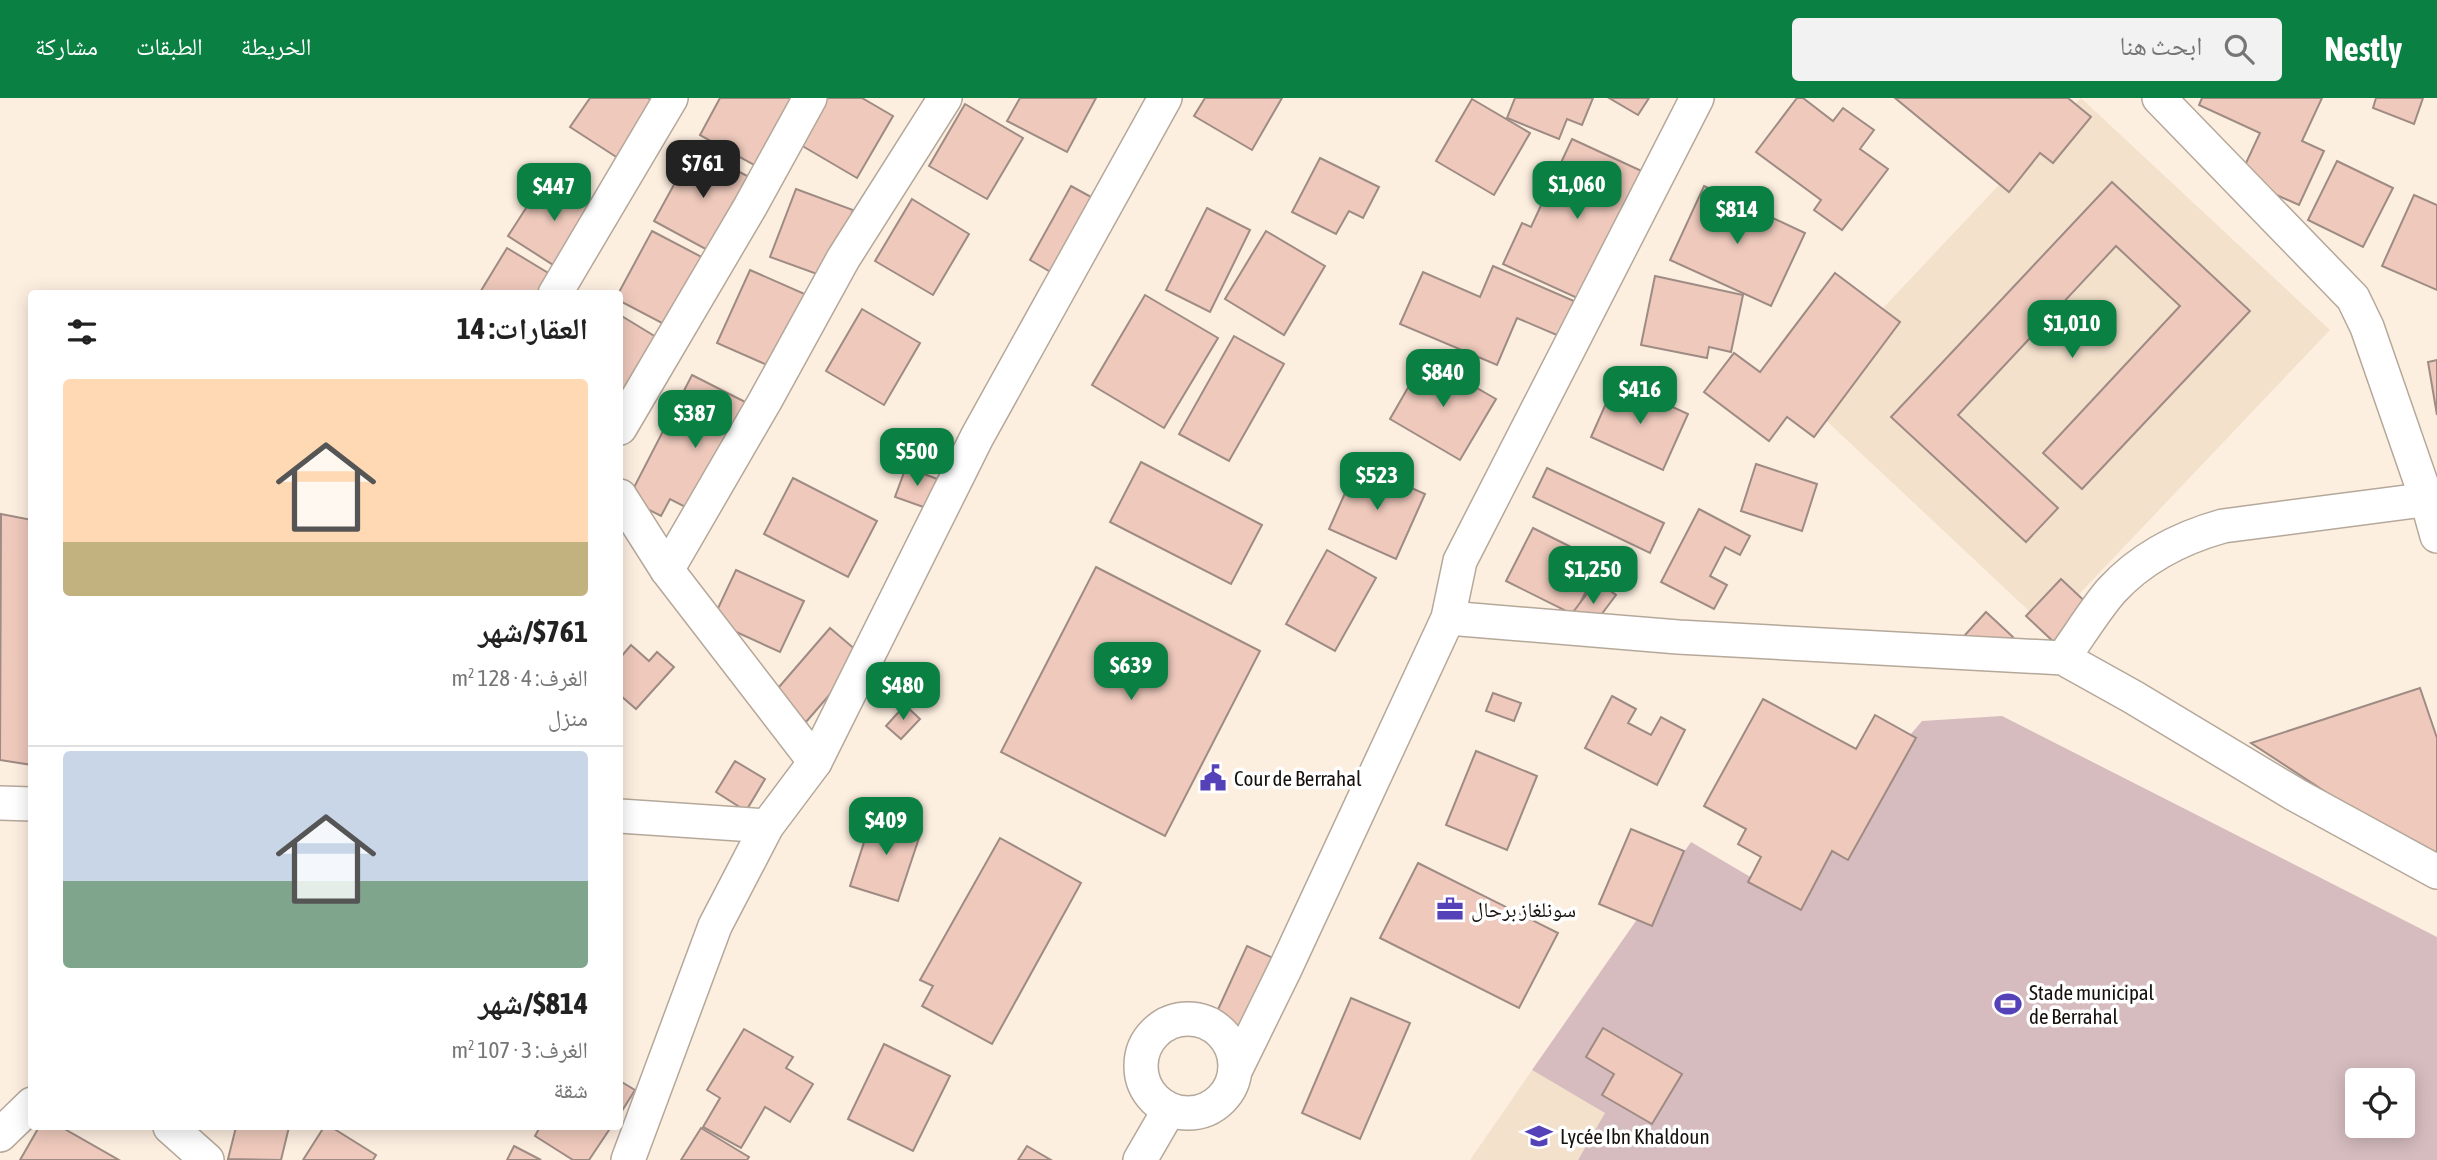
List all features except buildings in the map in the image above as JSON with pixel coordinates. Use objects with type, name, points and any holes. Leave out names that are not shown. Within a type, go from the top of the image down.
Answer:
[{"type":"street","points":[[557,290],[671,98]]},
{"type":"street","points":[[623,423],[750,207],[810,98]]},
{"type":"street","points":[[667,570],[843,259],[945,98]]},
{"type":"street","points":[[628,1160],[715,926],[767,826],[815,762],[977,437],[1165,98]]},
{"type":"street","points":[[1235,1071],[1234,1056],[1228,1042],[1218,1030],[1188,1019],[1172,1022],[1158,1030],[1141,1057],[1141,1073],[1146,1088],[1156,1101],[1169,1110],[1184,1113],[1212,1107],[1231,1085],[1235,1071],[1285,970],[1448,618],[1460,561],[1697,98]]},
{"type":"street","points":[[2159,98],[2353,298],[2367,327],[2432,499],[2437,536]]},
{"type":"street","points":[[2063,658],[2111,592],[2140,564],[2195,534],[2223,526],[2432,499]]},
{"type":"street","points":[[623,501],[667,570],[815,762]]},
{"type":"street","points":[[1448,618],[1678,637],[2063,658],[2296,795],[2437,872]]},
{"type":"street","points":[[0,803],[28,804]]},
{"type":"street","points":[[623,816],[767,826]]},
{"type":"street","points":[[0,1135],[28,1108]]},
{"type":"street","points":[[1140,1160],[1169,1110]]},
{"type":"street","points":[[173,1130],[207,1160]]},
{"type":"shaded area","points":[[2081,98],[2330,330],[2047,628],[1800,396]]},
{"type":"shaded area","name":"Stade municipal de Berrahal","points":[[2002,716],[2437,937],[2437,1160],[1578,1160],[1605,1113],[1532,1070],[1691,842],[1776,892],[1922,721]]},
{"type":"shaded area","name":"Lycée Ibn Khaldoun","points":[[1532,1070],[1606,1113],[1578,1160],[1470,1160]]},
{"type":"place","name":"Cour de Berrahal","points":[[1213,778]]},
{"type":"place","name":"سونلغاز برحال","points":[[1450,909]]},
{"type":"place","name":"Stade municipal de Berrahal","points":[[2008,1004]]},
{"type":"place","name":"Lycée Ibn Khaldoun","points":[[1539,1136]]}]
